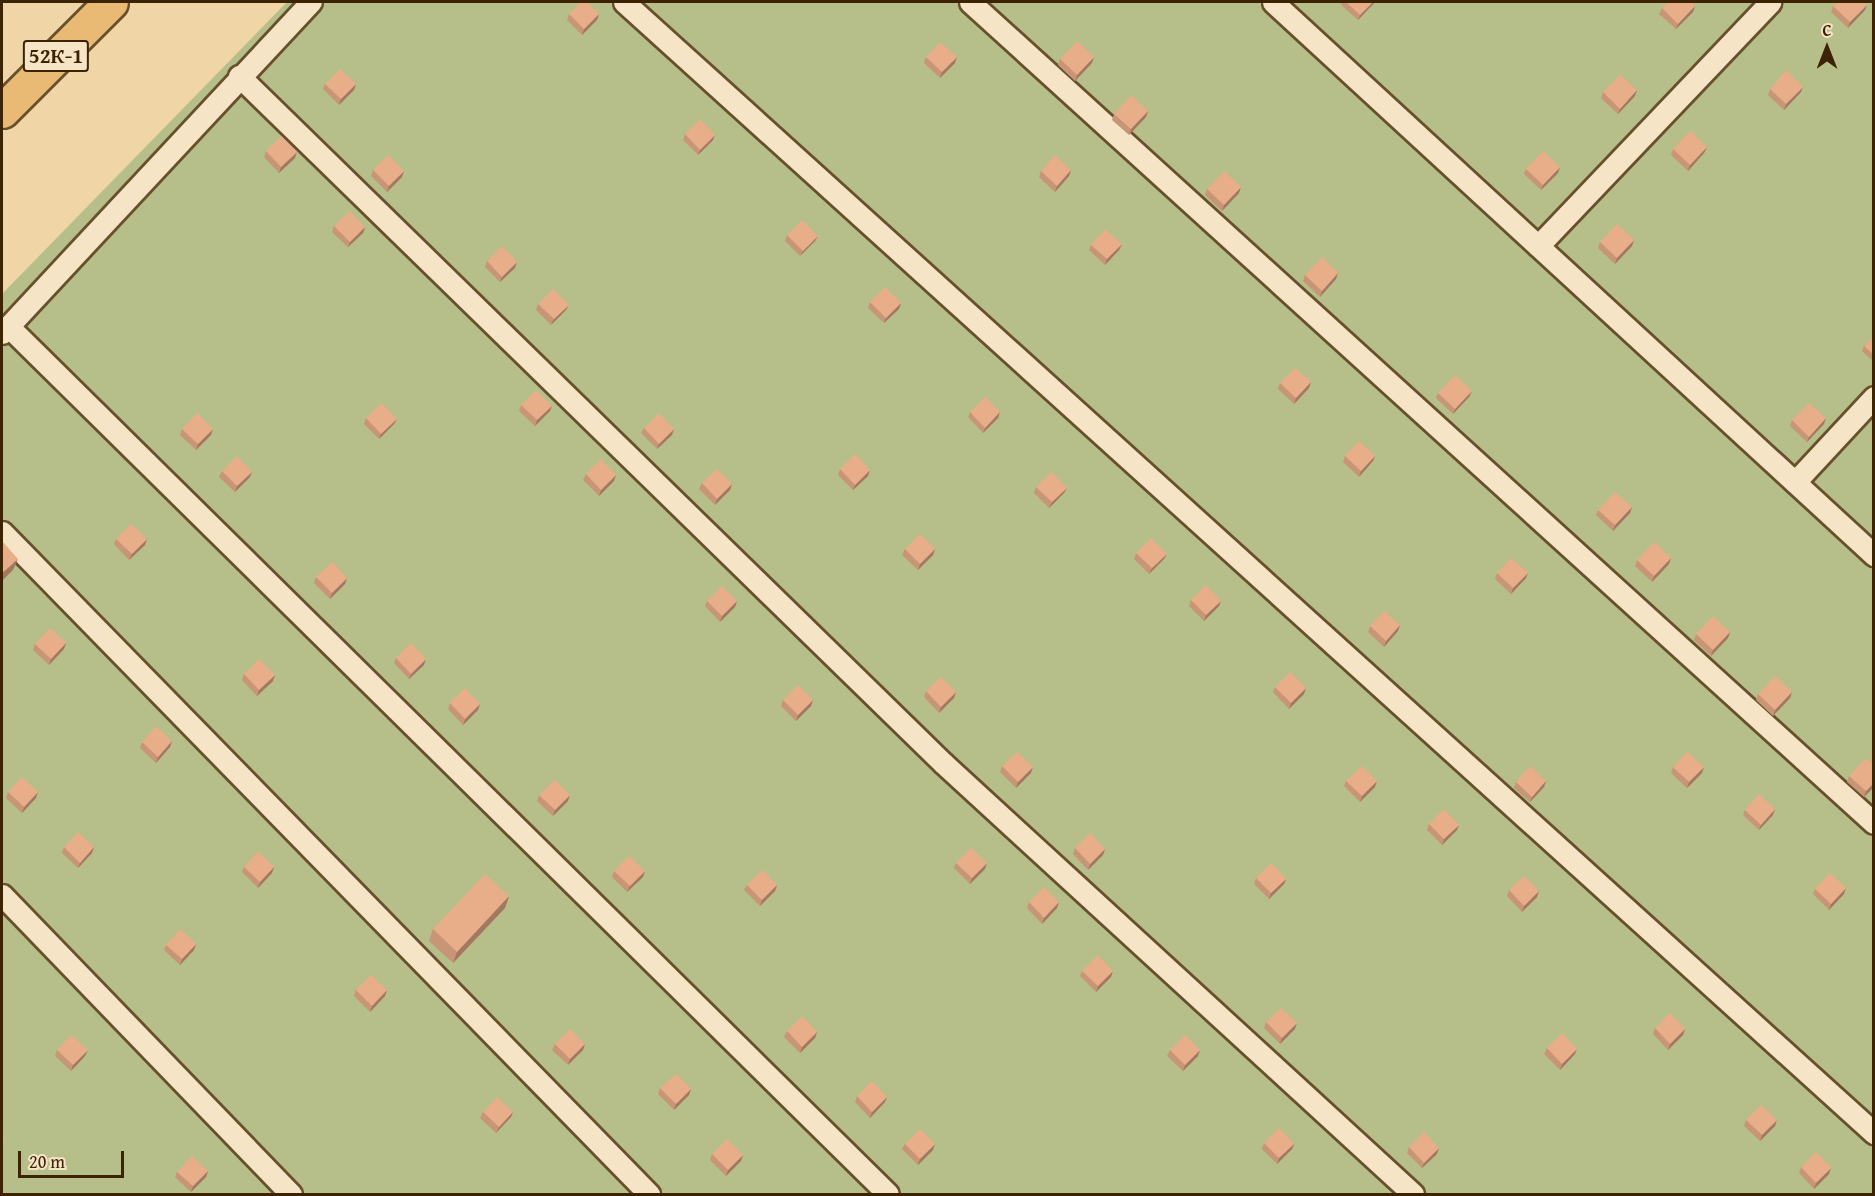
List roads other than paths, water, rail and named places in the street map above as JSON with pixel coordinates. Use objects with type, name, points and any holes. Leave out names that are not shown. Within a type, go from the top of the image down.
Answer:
[{"type":"main road","name":"52К-1","points":[[2,111],[111,2]]},
{"type":"lane","points":[[311,2],[239,76],[5,329],[888,1194]]},
{"type":"lane","points":[[624,2],[1874,1133]]},
{"type":"lane","points":[[970,2],[1874,823]]},
{"type":"lane","points":[[1273,2],[1874,555]]},
{"type":"lane","points":[[1538,246],[1770,2]]},
{"type":"lane","points":[[239,76],[943,763],[1413,1194]]},
{"type":"lane","points":[[1794,482],[1874,397]]},
{"type":"lane","points":[[2,532],[649,1194]]},
{"type":"lane","points":[[2,895],[291,1194]]}]
